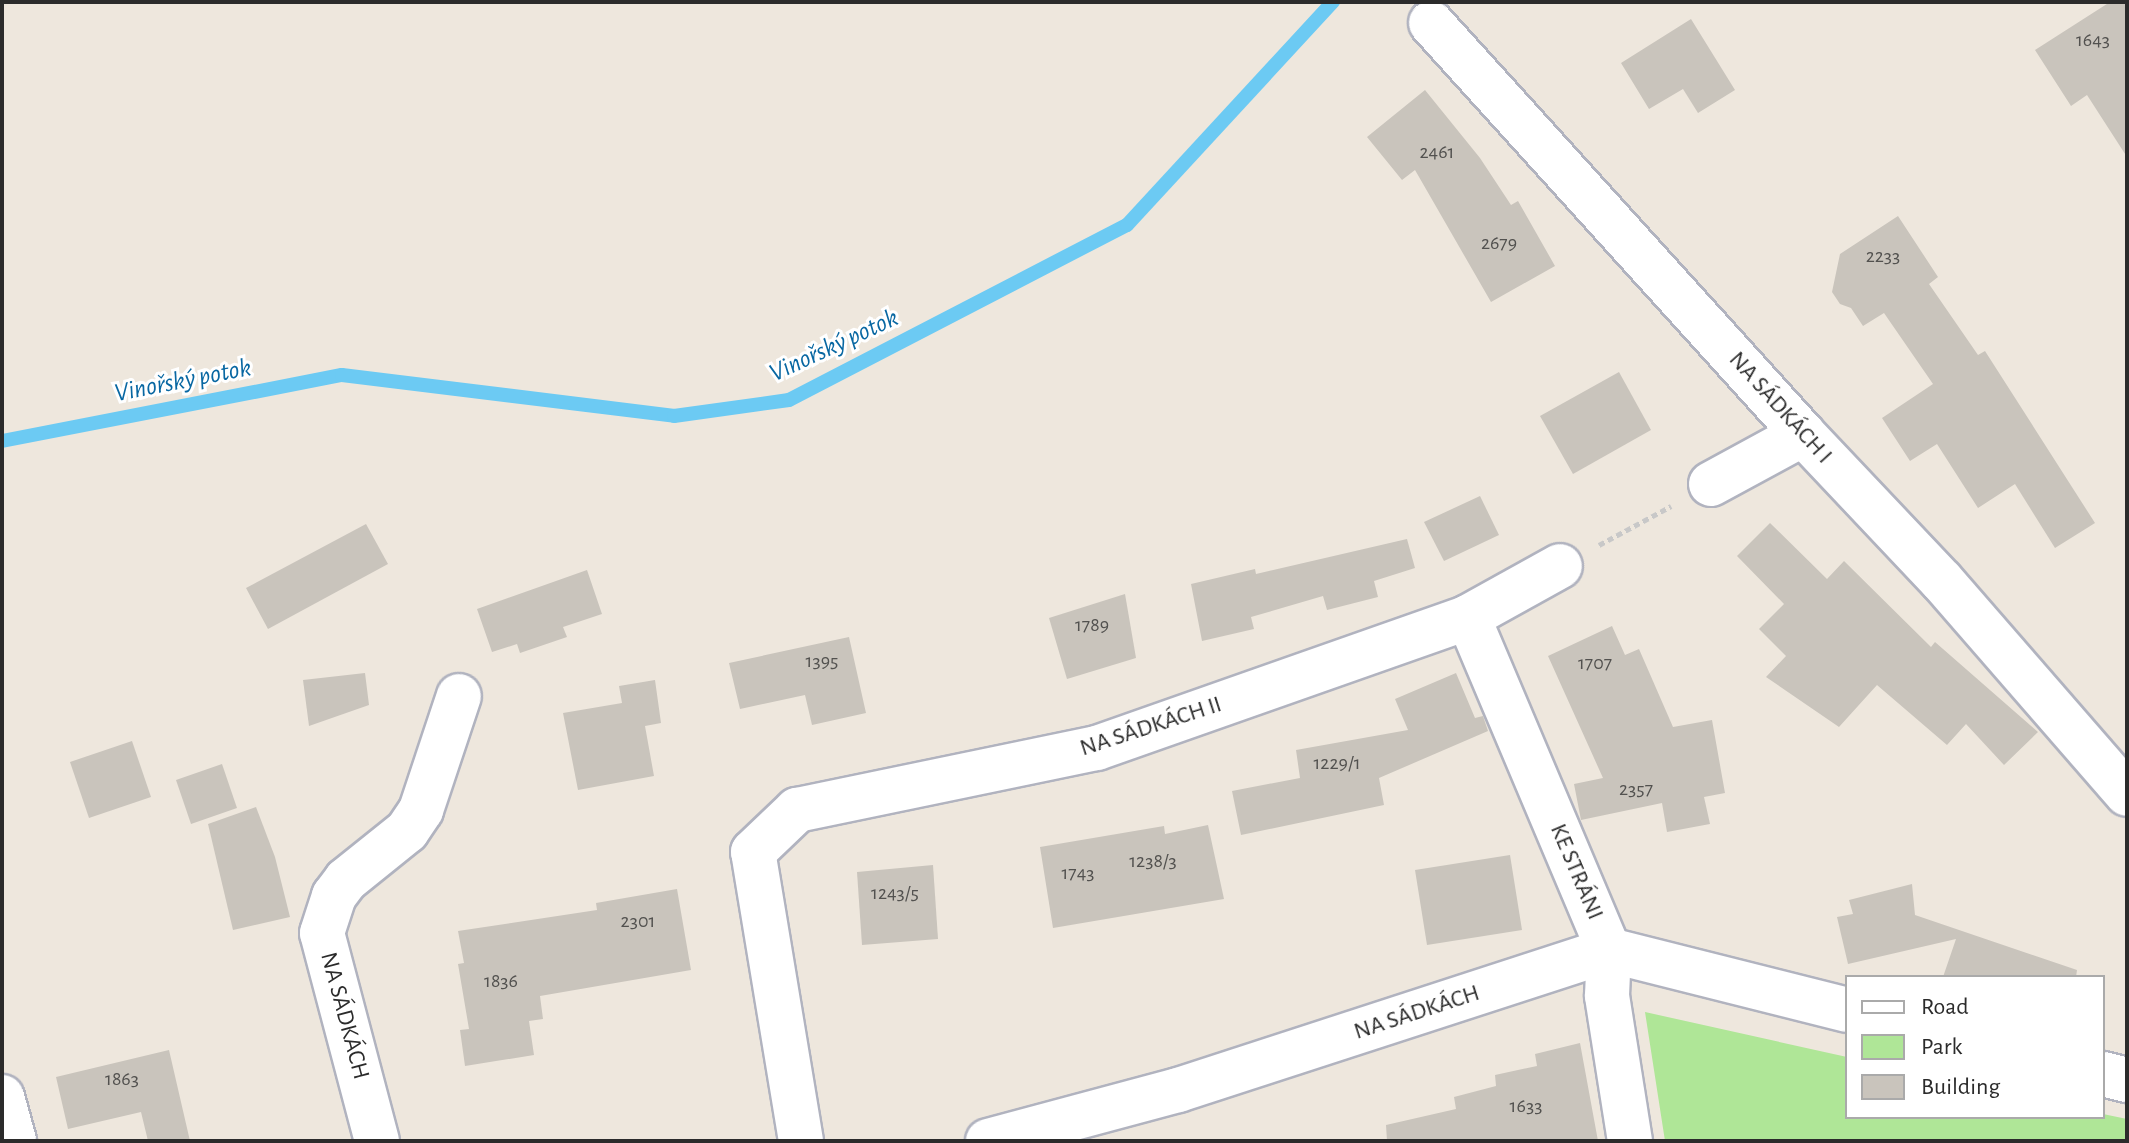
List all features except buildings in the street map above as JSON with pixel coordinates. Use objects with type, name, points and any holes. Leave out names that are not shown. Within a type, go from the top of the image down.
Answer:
[{"type":"street","name":"NA SÁDKÁCH I","points":[[1431,23],[1803,434],[1942,581],[2127,794]]},
{"type":"street","points":[[1711,484],[1803,434]]},
{"type":"street","name":"NA SÁDKÁCH II","points":[[801,1141],[753,852],[797,810],[1097,748],[1468,617],[1560,566]]},
{"type":"street","name":"KE STRÁNI","points":[[1468,617],[1609,950],[1607,996],[1630,1141]]},
{"type":"street","name":"NA SÁDKÁCH","points":[[377,1141],[322,933],[334,896],[346,880],[407,831],[421,810],[459,696]]},
{"type":"street","points":[[1609,950],[1845,1009]]},
{"type":"street","name":"NA SÁDKÁCH","points":[[988,1141],[1178,1090],[1609,950]]},
{"type":"street","points":[[2105,1074],[2127,1080]]},
{"type":"street","points":[[2,1097],[14,1141]]},
{"type":"path","points":[[1560,566],[1711,484]]},
{"type":"green space","points":[[1645,1012],[1845,1057],[1845,1119],[2105,1119],[2105,1114],[2127,1119],[2127,1141],[1665,1141]]},
{"type":"waterway","name":"Vinořský potok","points":[[2,441],[342,375],[674,416],[789,400],[1127,225],[1333,2]]}]
